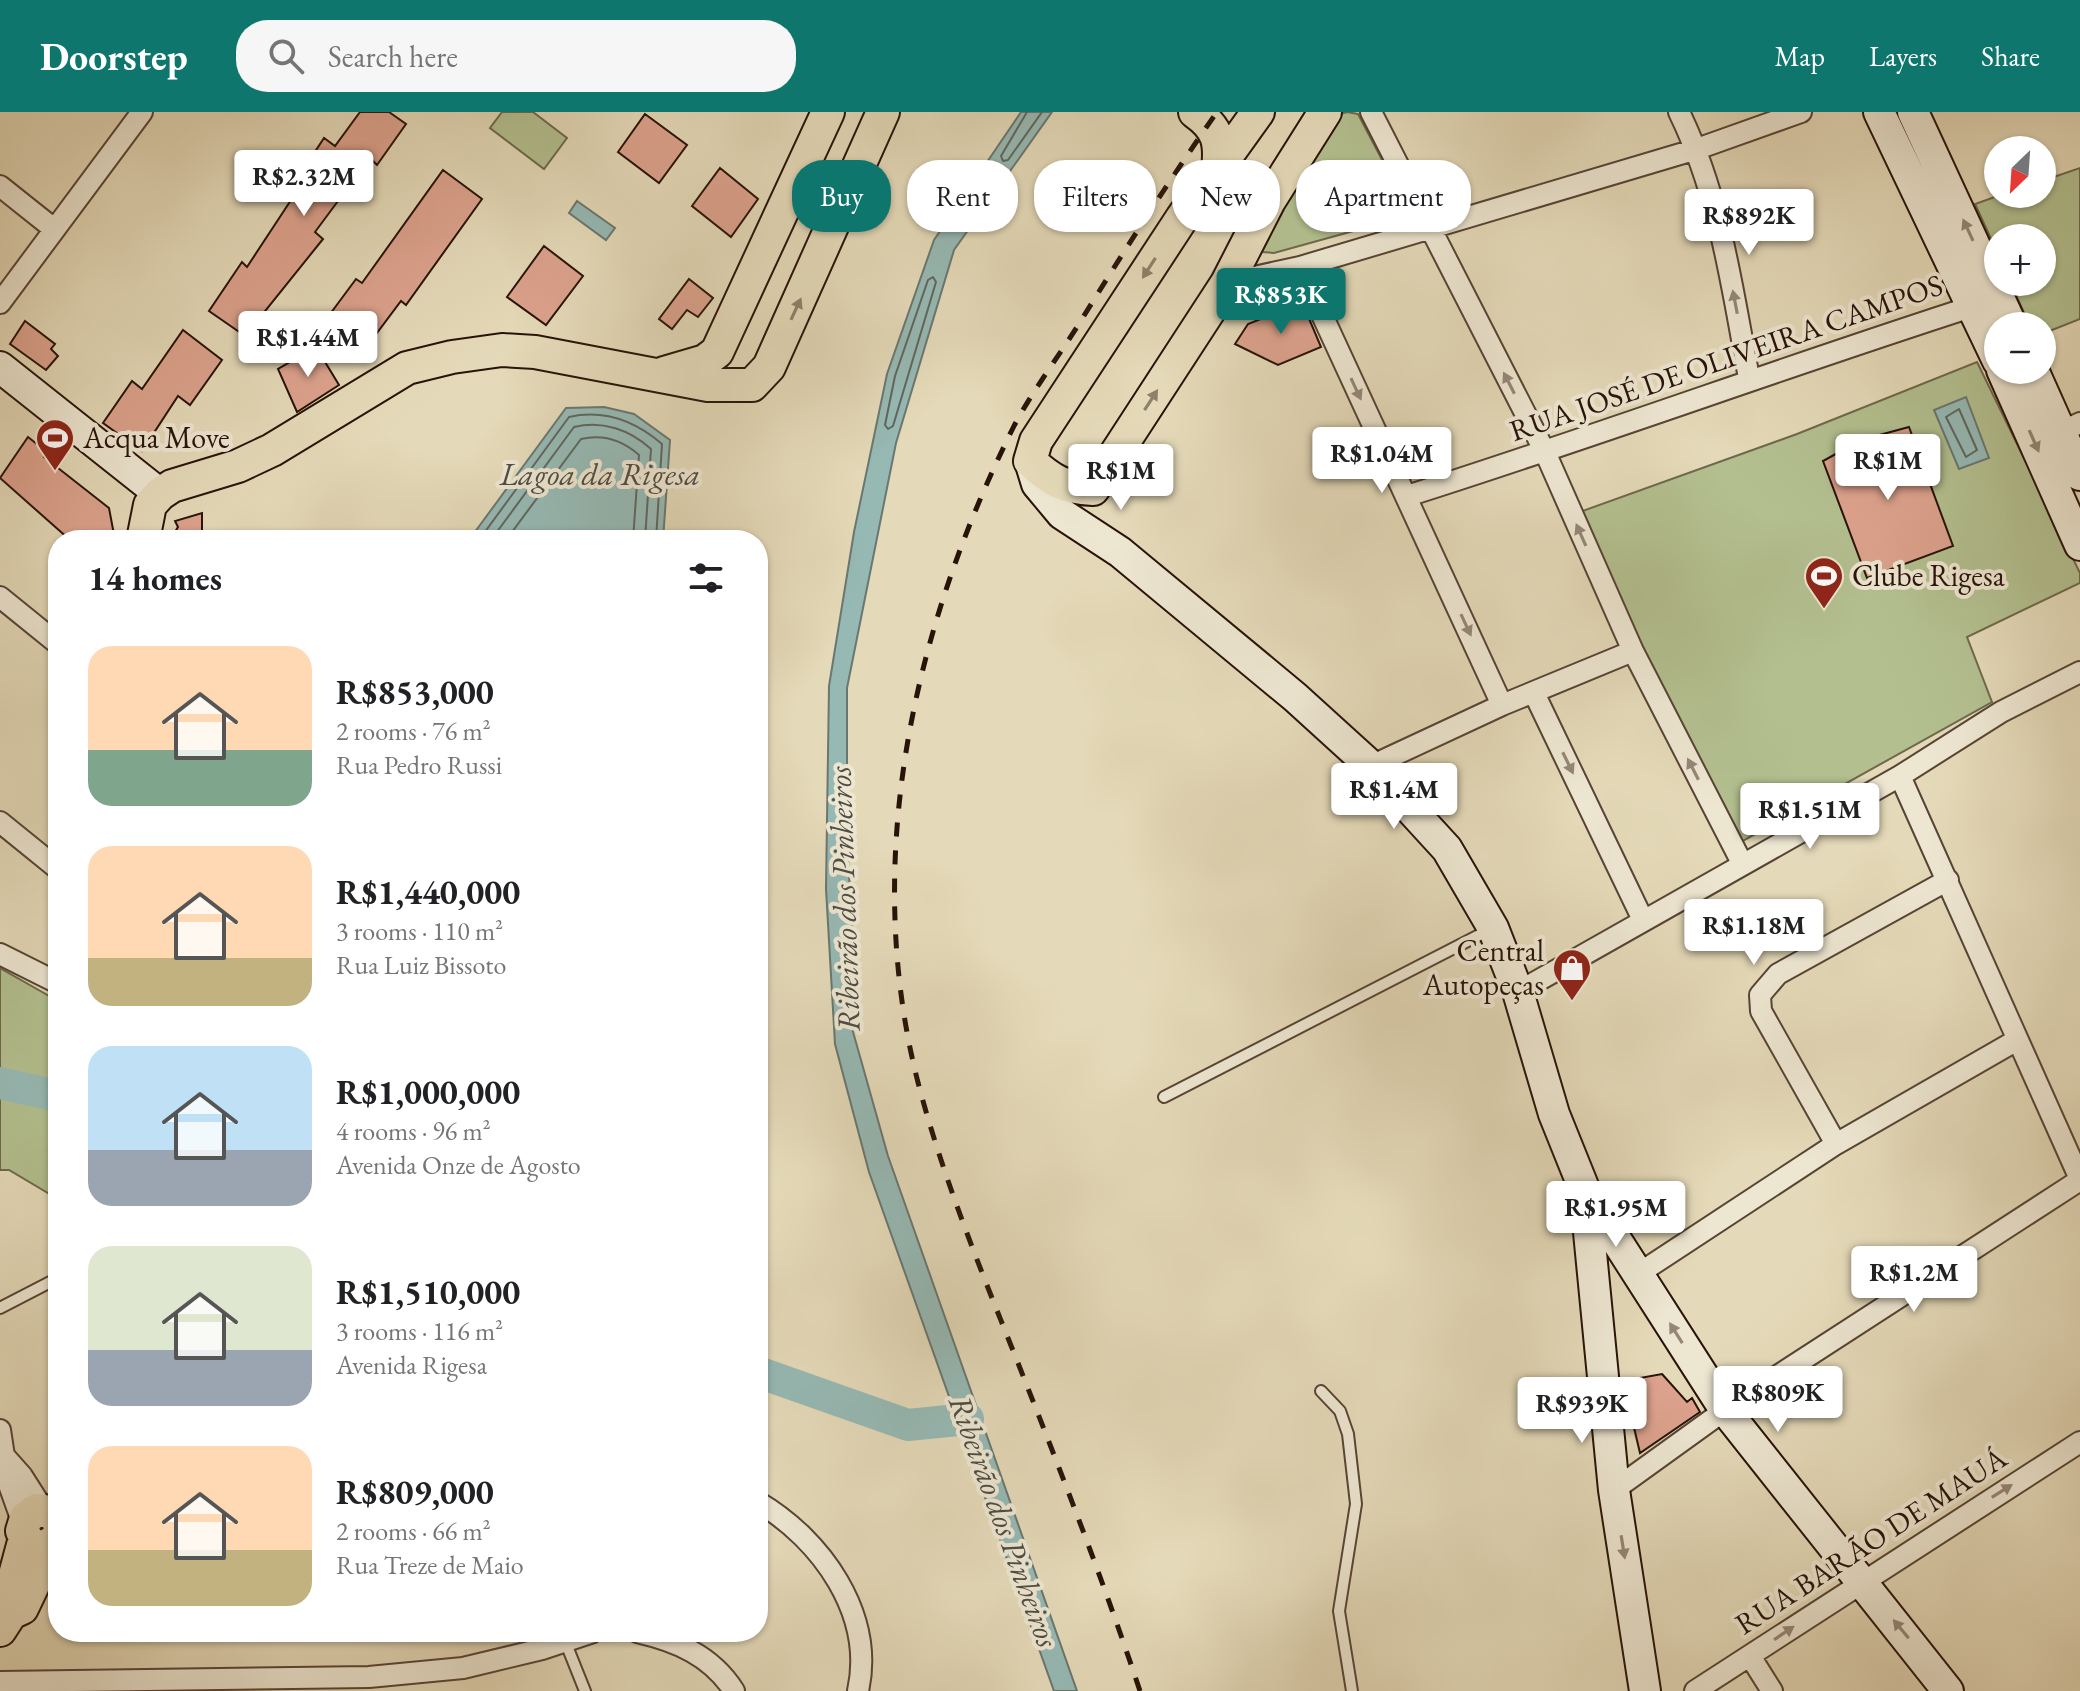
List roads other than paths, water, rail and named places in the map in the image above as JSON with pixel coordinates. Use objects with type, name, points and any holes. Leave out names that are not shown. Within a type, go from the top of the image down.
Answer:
[{"type":"main road","points":[[657,374],[690,367],[717,352],[828,112]]},
{"type":"main road","points":[[145,530],[150,505],[172,486],[238,466],[272,450],[407,368],[437,360],[502,350],[746,387],[761,378],[843,207],[883,112]]},
{"type":"main road","points":[[1195,112],[1210,122],[1219,137],[1218,160]]},
{"type":"main road","points":[[1225,160],[1258,112]]},
{"type":"main road","points":[[1101,539],[1091,507],[1093,489],[1227,283],[1269,201],[1325,112]]},
{"type":"main road","points":[[1879,112],[1984,329]]},
{"type":"main road","points":[[1913,112],[2006,312]]},
{"type":"main road","points":[[1173,232],[1044,428],[1030,461],[1037,484],[1047,500],[1062,514],[1101,539],[1217,631],[1371,766],[1447,849],[1493,928],[1518,992],[1554,1114],[1585,1191],[1725,1410],[1948,1691]]},
{"type":"main road","points":[[717,352],[727,368],[761,378]]},
{"type":"main road","points":[[0,367],[160,494]]},
{"type":"main road","points":[[2008,384],[2080,545]]},
{"type":"main road","points":[[2042,384],[2071,428],[2080,475]]},
{"type":"main road","points":[[1030,461],[1052,482],[1070,488],[1093,489]]},
{"type":"main road","points":[[1585,1191],[1614,1490],[1645,1691]]},
{"type":"main road","points":[[1595,1292],[1604,1279],[1619,1276],[1643,1282]]},
{"type":"main road","points":[[5,1622],[8,1601],[45,1522]]},
{"type":"street","points":[[1371,112],[1396,160]]},
{"type":"street","points":[[1679,112],[1697,149],[1719,217],[1749,378]]},
{"type":"street","points":[[1471,214],[1697,149],[1801,112]]},
{"type":"street","points":[[0,303],[135,114]]},
{"type":"street","points":[[0,186],[54,229]]},
{"type":"street","points":[[1227,283],[1300,267],[1411,232]]},
{"type":"street","points":[[1433,232],[1545,452],[1633,651],[1742,863]]},
{"type":"street","points":[[1300,267],[1502,705]]},
{"type":"street","name":"RUA JOSÉ DE OLIVEIRA CAMPOS","points":[[1407,496],[1545,452],[1749,378],[1974,306]]},
{"type":"street","points":[[0,597],[48,636]]},
{"type":"street","points":[[1371,766],[1502,705],[1633,651]]},
{"type":"street","points":[[1518,992],[1900,776],[2001,712],[2080,672]]},
{"type":"street","points":[[1534,693],[1643,920]]},
{"type":"street","points":[[1614,1490],[1725,1410],[2080,1180],[1900,776]]},
{"type":"street","points":[[0,822],[48,861]]},
{"type":"street","points":[[1836,1144],[1761,1011],[1760,995],[1778,974],[1948,880]]},
{"type":"street","points":[[0,954],[48,978]]},
{"type":"street","points":[[1643,1282],[1836,1144],[2017,1040]]},
{"type":"street","points":[[0,1430],[6,1458],[22,1476],[45,1522]]},
{"type":"street","name":"RUA BARÃO DE MAUÁ","points":[[1695,1691],[1860,1581],[2080,1442]]},
{"type":"street","points":[[768,1508],[811,1543],[843,1587],[857,1634],[862,1673],[858,1691]]},
{"type":"street","points":[[0,1682],[369,1677],[463,1668],[561,1642]]},
{"type":"street","points":[[676,1642],[708,1661],[734,1691]]},
{"type":"street","points":[[1750,1656],[1772,1691]]},
{"type":"lane","points":[[1164,1097],[1493,928]]},
{"type":"lane","points":[[0,1308],[48,1283]]},
{"type":"lane","points":[[1321,1391],[1340,1411],[1348,1434],[1356,1504],[1339,1611],[1352,1691]]},
{"type":"lane","points":[[565,1642],[585,1691]]},
{"type":"water","points":[[1021,112],[1052,112],[1018,160],[988,160]]},
{"type":"water","points":[[577,201],[615,228],[606,240],[569,213]]},
{"type":"water","name":"Ribeirão dos Pinheiros","points":[[939,232],[967,232],[954,250],[896,443],[847,688],[847,843],[853,939],[848,1014],[888,1156],[1077,1691],[1054,1691],[869,1172],[835,1044],[826,889],[829,686],[854,532],[887,374]]},
{"type":"water","points":[[1966,397],[1989,458],[1959,469],[1934,410]]},
{"type":"water","name":"Lagoa da Rigesa","points":[[604,407],[634,414],[670,440],[664,530],[476,530],[566,408]]},
{"type":"waterway","points":[[0,1083],[48,1094]]},
{"type":"waterway","name":"Ribeirão dos Pinheiros","points":[[768,1376],[908,1425],[968,1419]]},
{"type":"railway","points":[[1140,1691],[1081,1526],[965,1228],[920,1090],[903,1006],[895,921],[896,836],[906,751],[923,668],[947,586],[978,506],[1028,402],[1217,112]]},
{"type":"place","name":"Acqua Move","points":[[55,472]]},
{"type":"place","name":"Clube Rigesa","points":[[1824,610]]},
{"type":"place","name":"Central Autopeças","points":[[1572,1002]]}]
